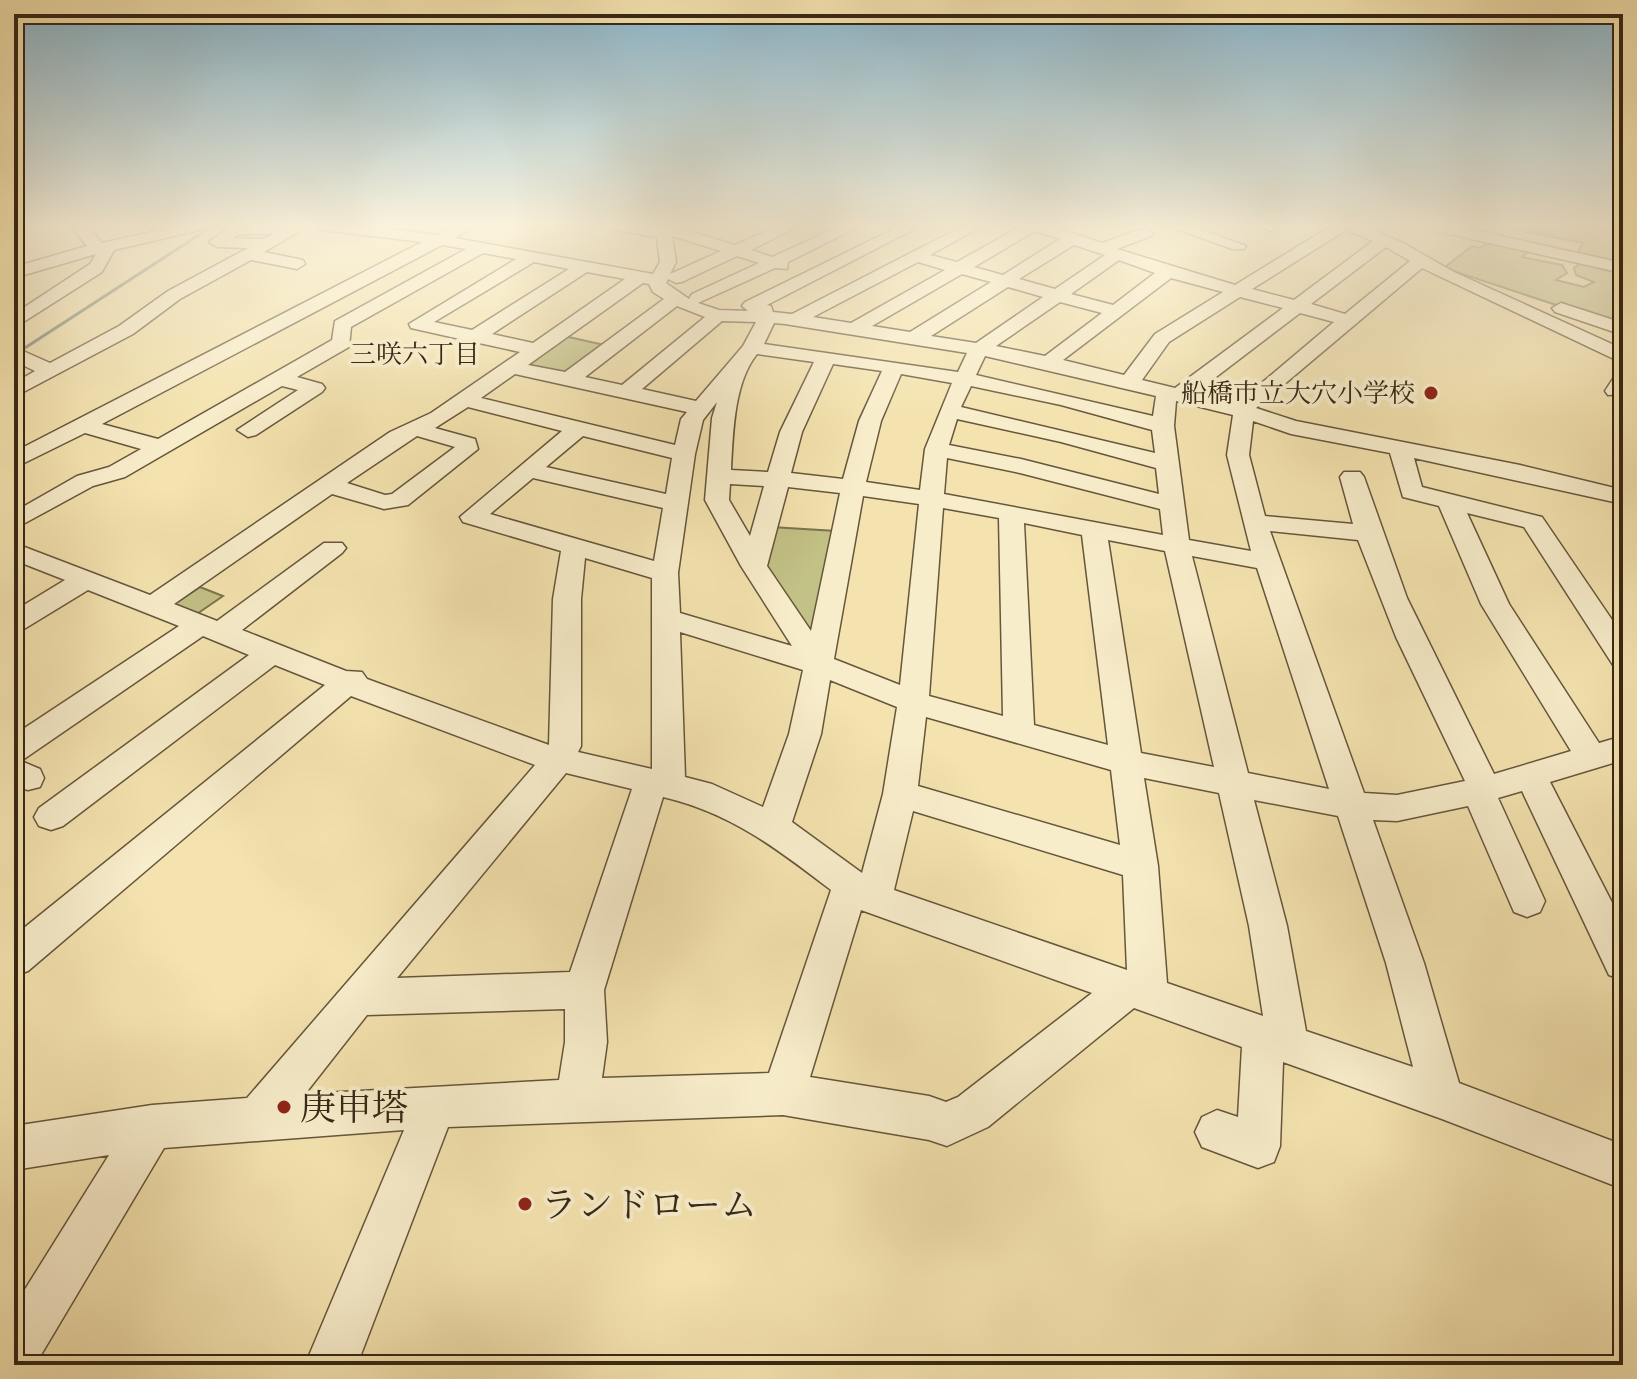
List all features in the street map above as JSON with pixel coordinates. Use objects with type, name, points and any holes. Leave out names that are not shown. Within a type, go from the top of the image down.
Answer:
[{"type":"street","points":[[21,315],[62,289]]},
{"type":"street","points":[[14,391],[126,330],[184,289]]},
{"type":"street","points":[[14,461],[346,289]]},
{"type":"street","points":[[14,522],[85,481],[117,472],[342,343],[342,325],[406,289]]},
{"type":"street","points":[[476,289],[418,324],[537,350]]},
{"type":"street","points":[[455,350],[549,289]]},
{"type":"street","points":[[154,605],[398,437],[439,418],[632,289]]},
{"type":"street","points":[[661,289],[675,299],[718,315],[767,314],[1049,362],[1244,411],[1291,427],[1623,497]]},
{"type":"street","points":[[698,298],[716,289]]},
{"type":"street","points":[[767,314],[751,306],[784,289]]},
{"type":"street","points":[[795,319],[851,289]]},
{"type":"street","points":[[853,330],[922,289]]},
{"type":"street","points":[[913,339],[991,289]]},
{"type":"street","points":[[1036,289],[1114,311]]},
{"type":"street","points":[[783,1094],[900,794],[913,702],[936,449],[949,411],[978,350],[1066,289]]},
{"type":"street","points":[[1049,362],[1141,289]]},
{"type":"street","points":[[1129,383],[1162,338],[1237,289]]},
{"type":"street","points":[[1239,289],[1348,320]]},
{"type":"street","points":[[1217,1132],[1258,1146],[1275,1041],[1268,926],[1177,547],[1163,426],[1173,394],[1317,289]]},
{"type":"street","points":[[1380,289],[1348,320],[1263,389],[1244,411],[1238,455],[1267,562],[1405,963],[1442,1098]]},
{"type":"street","points":[[1477,289],[1623,356]]},
{"type":"street","points":[[1497,289],[1623,329]]},
{"type":"street","points":[[569,379],[675,299]]},
{"type":"street","points":[[21,315],[73,308]]},
{"type":"street","points":[[577,1101],[586,1042],[584,990],[660,783],[667,619],[665,573],[692,419],[709,408],[746,355],[767,314]]},
{"type":"street","points":[[626,392],[718,315]]},
{"type":"street","points":[[14,353],[50,371]]},
{"type":"street","points":[[746,355],[826,357],[963,377],[1045,394],[1163,426]]},
{"type":"street","points":[[754,566],[791,432],[826,357]]},
{"type":"street","points":[[512,367],[709,408],[723,418],[717,500],[754,566],[818,664]]},
{"type":"street","points":[[773,827],[805,734],[853,486],[870,421],[894,367]]},
{"type":"street","points":[[248,430],[315,388],[278,379]]},
{"type":"street","points":[[147,393],[171,398],[193,386]]},
{"type":"street","points":[[464,400],[684,454]]},
{"type":"street","points":[[949,411],[1165,463]]},
{"type":"street","points":[[83,425],[160,447]]},
{"type":"street","points":[[580,427],[472,517],[665,573]]},
{"type":"street","points":[[328,485],[384,502],[399,500],[467,449],[467,444],[415,429]]},
{"type":"street","points":[[1400,448],[1411,492],[1533,522],[1623,658]]},
{"type":"street","points":[[936,449],[1021,466],[1174,505]]},
{"type":"street","points":[[530,470],[675,503]]},
{"type":"street","points":[[719,476],[777,478],[931,497],[1267,562]]},
{"type":"street","points":[[1352,477],[1366,533],[1414,647],[1482,790],[1527,901]]},
{"type":"street","points":[[1449,501],[1495,604],[1592,758]]},
{"type":"street","points":[[1011,512],[1019,732]]},
{"type":"street","points":[[1254,522],[1366,533]]},
{"type":"street","points":[[1094,529],[1140,866],[1139,991]]},
{"type":"street","points":[[257,1120],[559,759],[565,746],[567,599],[574,546]]},
{"type":"street","points":[[19,767],[210,628],[333,548]]},
{"type":"street","points":[[14,551],[445,721],[559,759],[700,793],[773,827],[862,892],[1442,1098],[1623,1167]]},
{"type":"street","points":[[14,623],[86,579]]},
{"type":"street","points":[[667,619],[818,664],[913,702],[1126,762],[1351,806],[1397,808],[1482,790],[1623,748]]},
{"type":"street","points":[[51,817],[271,653]]},
{"type":"street","points":[[14,959],[350,681]]},
{"type":"street","points":[[1531,776],[1620,952]]},
{"type":"street","points":[[900,794],[1140,866]]},
{"type":"street","points":[[358,997],[584,990]]},
{"type":"street","points":[[14,1148],[152,1127],[435,1106],[783,1094],[929,1118],[947,1124],[973,1112],[1139,991]]},
{"type":"street","points":[[331,1365],[435,1106]]},
{"type":"street","points":[[14,1353],[152,1127]]},
{"type":"shaded area","points":[[1509,289],[1623,289],[1623,327]]},
{"type":"shaded area","points":[[564,336],[609,346],[570,375],[524,367]]},
{"type":"shaded area","points":[[771,527],[836,531],[819,633],[807,633],[760,563]]},
{"type":"shaded area","points":[[200,587],[223,596],[194,616],[170,607]]},
{"type":"waterway","points":[[14,355],[115,289]]},
{"type":"place","name":"船橋市立大穴小学校","points":[[1431,393]]},
{"type":"place","name":"庚申塔","points":[[284,1107]]},
{"type":"place","name":"ランドローム","points":[[525,1204]]},
{"type":"district","name":"三咲六丁目","points":[[415,354]]}]
